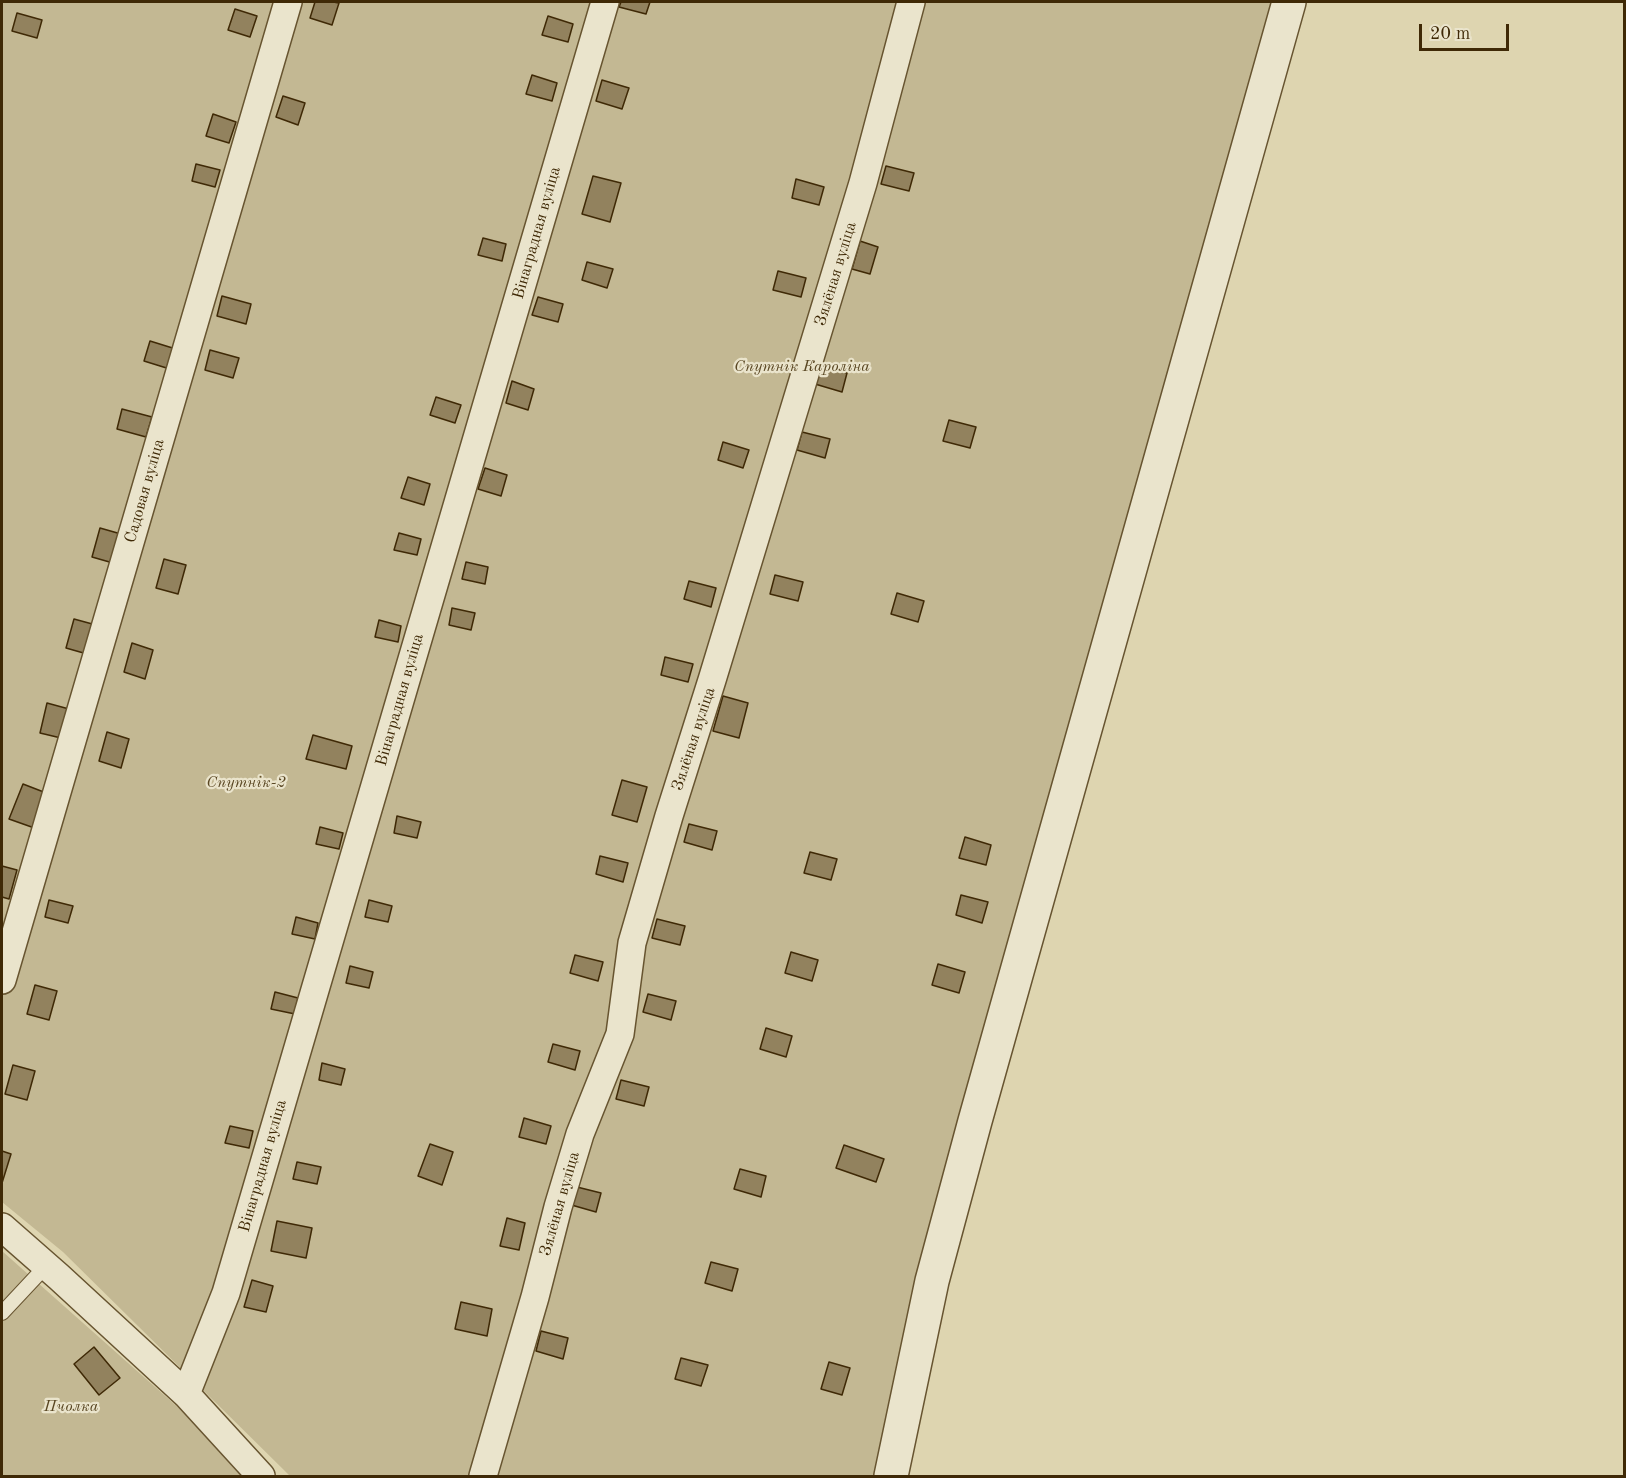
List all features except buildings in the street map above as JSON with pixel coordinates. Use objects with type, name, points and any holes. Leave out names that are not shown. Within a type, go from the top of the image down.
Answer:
[{"type":"street","name":"Садовая вуліца","points":[[2,980],[288,2]]},
{"type":"street","name":"Вінаградная вуліца","points":[[186,1394],[226,1293],[605,2]]},
{"type":"street","name":"Зялёная вуліца","points":[[483,1476],[580,1134],[620,1034],[632,943],[863,183],[911,2]]},
{"type":"street","points":[[891,1476],[932,1281],[1289,2]]},
{"type":"street","points":[[2,1227],[186,1394],[261,1476]]},
{"type":"lane","points":[[2,1313],[46,1266]]},
{"type":"green space","name":"Спутнік Кароліна","points":[[2,2],[1274,2],[891,1476],[290,1476],[63,1252],[2,1202]]},
{"type":"green space","name":"Пчолка","points":[[2,1251],[181,1410],[241,1476],[2,1476]]},
{"type":"park label","name":"Спутнік-2","points":[[246,783]]}]
